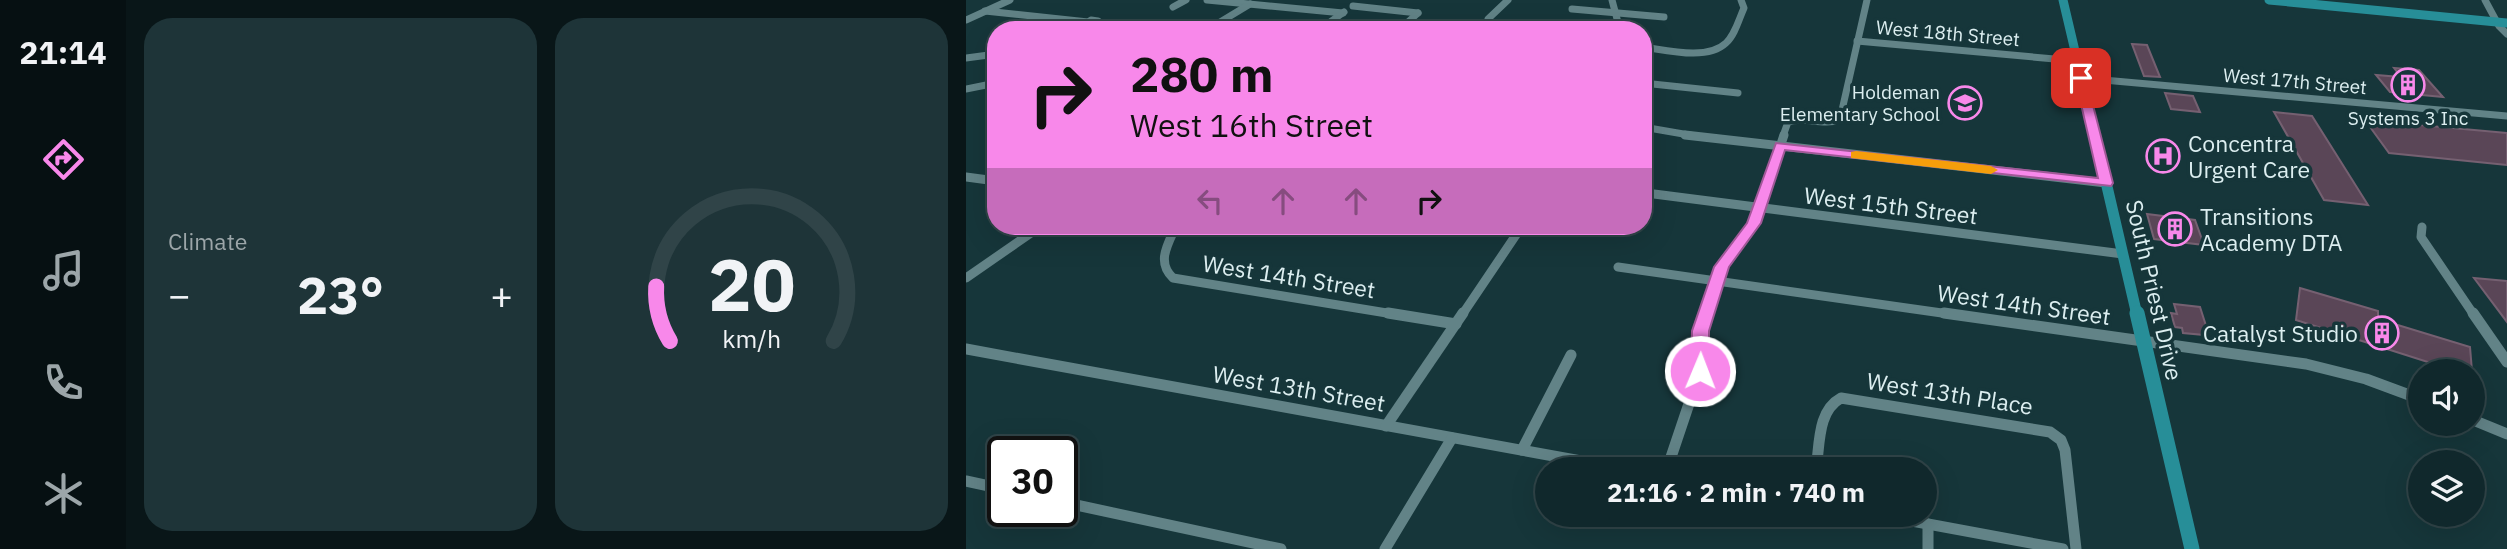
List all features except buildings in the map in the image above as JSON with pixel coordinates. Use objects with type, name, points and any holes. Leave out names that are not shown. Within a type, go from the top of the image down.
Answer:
[{"type":"main road","name":"South Priest Drive","points":[[2063,0],[2193,549]]},
{"type":"main road","points":[[2269,0],[2507,21]]},
{"type":"main road","points":[[2325,0],[2496,20]]},
{"type":"street","points":[[966,20],[1010,0]]},
{"type":"street","points":[[1173,7],[1185,0]]},
{"type":"street","points":[[1207,0],[1343,12]]},
{"type":"street","points":[[1331,21],[1361,0]]},
{"type":"street","points":[[1488,21],[1507,0]]},
{"type":"street","points":[[1612,0],[1618,21]]},
{"type":"street","points":[[1671,457],[1700,371],[1700,331],[1724,262],[1751,228],[1787,124],[1792,120],[1836,122],[1840,117],[1867,0]]},
{"type":"street","points":[[2485,0],[2507,34]]},
{"type":"street","points":[[1652,48],[1716,51],[1728,40],[1743,2]]},
{"type":"street","points":[[1222,21],[1250,4]]},
{"type":"street","points":[[1353,6],[1418,13],[1409,21]]},
{"type":"street","points":[[1572,9],[1664,17]]},
{"type":"street","points":[[985,11],[1079,21]]},
{"type":"street","name":"West 18th Street","points":[[1857,41],[2077,61]]},
{"type":"street","points":[[966,58],[987,55]]},
{"type":"street","name":"West 17th Street","points":[[2081,78],[2507,116]]},
{"type":"street","points":[[1652,84],[1738,93]]},
{"type":"street","points":[[966,89],[987,85]]},
{"type":"street","points":[[1652,128],[1780,146],[2106,183]]},
{"type":"street","points":[[966,177],[987,180]]},
{"type":"street","name":"West 15th Street","points":[[1654,194],[2123,254]]},
{"type":"street","points":[[2422,227],[2421,237],[2507,362]]},
{"type":"street","points":[[967,278],[1028,235]]},
{"type":"street","name":"West 14th Street","points":[[1173,235],[1162,263],[1165,271],[1179,280],[1456,324]]},
{"type":"street","points":[[1386,426],[1516,235]]},
{"type":"street","name":"West 14th Street","points":[[1618,268],[2306,364],[2366,379],[2408,395]]},
{"type":"street","name":"West 13th Street","points":[[966,349],[1560,457]]},
{"type":"street","points":[[1522,450],[1571,355]]},
{"type":"street","name":"West 13th Place","points":[[1818,457],[1826,411],[1836,400],[1854,399],[2043,430],[2057,435],[2065,450],[2076,549]]},
{"type":"street","points":[[2485,426],[2507,434]]},
{"type":"street","points":[[1385,549],[1452,438]]},
{"type":"street","points":[[966,481],[987,486]]},
{"type":"street","points":[[1078,505],[1281,549]]},
{"type":"street","points":[[1937,526],[2063,549]]},
{"type":"street","points":[[1928,527],[1928,549]]},
{"type":"slow traffic","points":[[1856,155],[1991,170]]},
{"type":"place","name":"Systems 3 Inc","points":[[2408,85]]},
{"type":"place","name":"Holdeman Elementary School","points":[[1965,103]]},
{"type":"place","name":"Concentra Urgent Care","points":[[2163,156]]},
{"type":"place","name":"Transitions Academy DTA","points":[[2175,229]]},
{"type":"place","name":"Catalyst Studio","points":[[2382,333]]},
{"type":"route","points":[[1700,371],[1700,331],[1722,267],[1756,219],[1780,146],[2106,183],[2081,78]]}]
